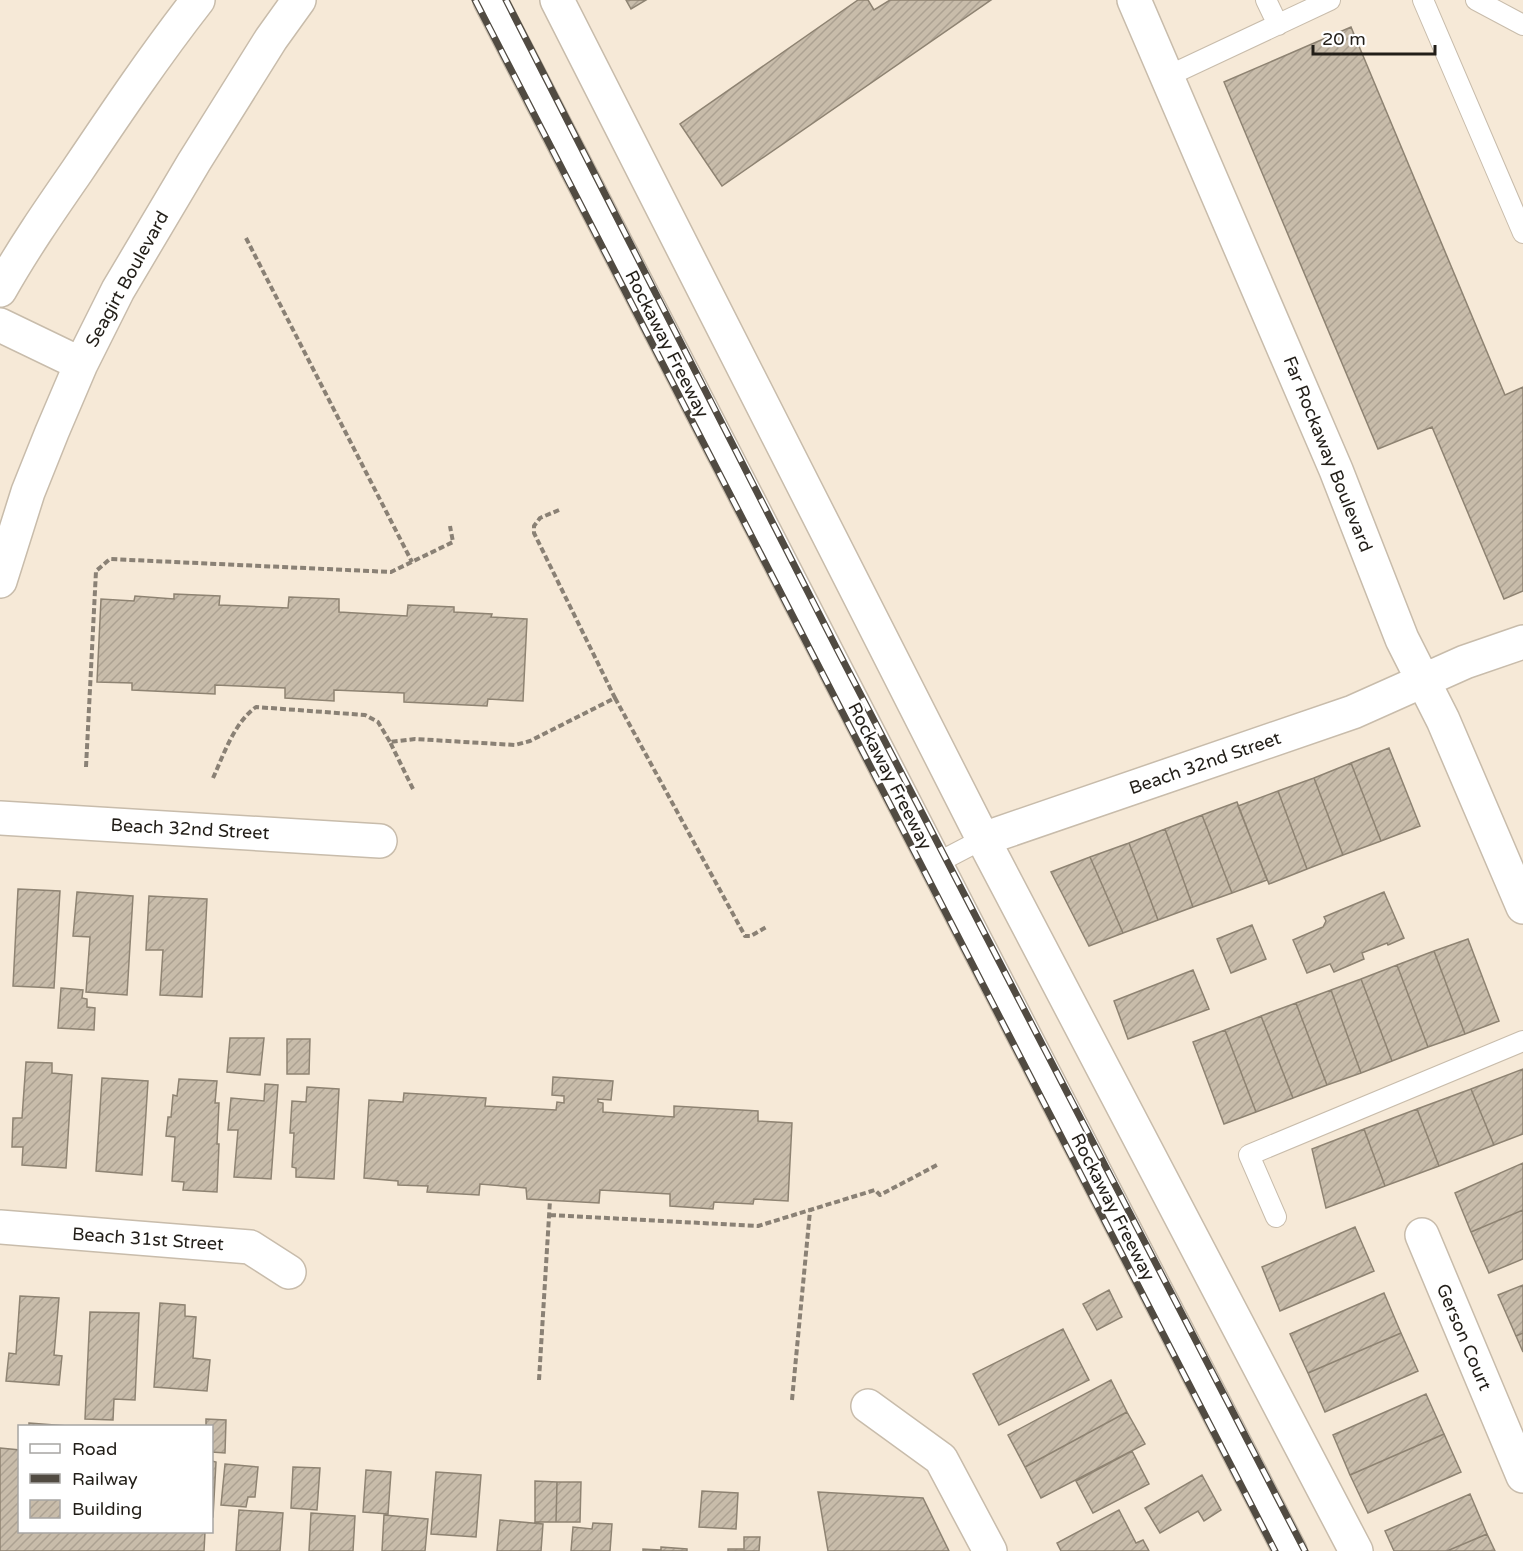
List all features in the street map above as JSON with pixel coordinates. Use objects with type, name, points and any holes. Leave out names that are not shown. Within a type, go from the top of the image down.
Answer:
[{"type":"street","points":[[0,290],[38,228],[122,103],[198,0]]},
{"type":"street","name":"Seagirt Boulevard","points":[[0,581],[28,492],[51,432],[81,364],[118,290],[156,224],[271,39],[299,0]]},
{"type":"street","name":"Rockaway Freeway","points":[[490,0],[1290,1551]]},
{"type":"street","points":[[557,0],[983,839],[1356,1551]]},
{"type":"street","name":"Far Rockaway Boulevard","points":[[1134,0],[1336,470],[1402,639],[1443,720],[1523,907]]},
{"type":"street","points":[[0,325],[81,364]]},
{"type":"street","name":"Beach 32nd Street","points":[[983,839],[1353,712],[1465,662],[1523,642]]},
{"type":"street","name":"Beach 32nd Street","points":[[0,818],[380,841]]},
{"type":"street","name":"Beach 31st Street","points":[[0,1227],[250,1247],[289,1272]]},
{"type":"street","name":"Gerson Court","points":[[1422,1235],[1515,1434],[1523,1476]]},
{"type":"street","points":[[868,1406],[941,1459],[990,1551]]},
{"type":"lane","points":[[1266,0],[1278,25]]},
{"type":"lane","points":[[1166,77],[1330,0]]},
{"type":"lane","points":[[1423,0],[1523,233]]},
{"type":"lane","points":[[1476,0],[1523,25]]},
{"type":"lane","points":[[935,864],[983,839]]},
{"type":"lane","points":[[1276,1217],[1250,1155],[1523,1041]]},
{"type":"path","points":[[246,238],[412,562]]},
{"type":"path","points":[[559,510],[540,519],[534,526],[534,533],[615,698],[745,936],[751,936],[768,926]]},
{"type":"path","points":[[86,767],[96,571],[110,559],[391,572],[453,542],[450,526]]},
{"type":"path","points":[[390,742],[415,739],[515,745],[530,741],[615,698]]},
{"type":"path","points":[[213,778],[235,731],[248,713],[256,707],[364,715],[378,722],[413,789]]},
{"type":"path","points":[[550,1215],[758,1226],[874,1190],[880,1195],[937,1165]]},
{"type":"path","points":[[539,1380],[550,1200]]},
{"type":"path","points":[[792,1400],[810,1211]]},
{"type":"building","points":[[626,0],[646,0],[631,9]]},
{"type":"building","points":[[858,0],[868,0],[874,10],[890,0],[991,0],[722,186],[680,124]]},
{"type":"building","points":[[1351,27],[1505,395],[1523,387],[1523,591],[1504,599],[1432,427],[1378,449],[1224,82]]},
{"type":"building","points":[[174,594],[220,596],[219,605],[288,608],[289,597],[339,599],[339,612],[407,616],[408,605],[454,607],[454,612],[527,619],[523,701],[488,699],[487,706],[404,702],[404,693],[334,690],[334,701],[285,698],[285,688],[215,685],[215,694],[132,690],[132,683],[97,682],[101,599],[134,601],[135,596],[174,599]]},
{"type":"building","points":[[1389,748],[1420,826],[1381,841],[1351,763]]},
{"type":"building","points":[[1351,763],[1381,841],[1343,855],[1314,778]]},
{"type":"building","points":[[1314,778],[1343,855],[1307,869],[1278,791]]},
{"type":"building","points":[[1278,791],[1307,869],[1269,884],[1238,806]]},
{"type":"building","points":[[1237,802],[1267,880],[1232,893],[1202,815]]},
{"type":"building","points":[[1202,815],[1232,893],[1193,907],[1165,829]]},
{"type":"building","points":[[1165,829],[1193,907],[1158,920],[1129,843]]},
{"type":"building","points":[[1129,843],[1158,920],[1123,933],[1090,857]]},
{"type":"building","points":[[1090,857],[1123,933],[1089,946],[1051,872]]},
{"type":"building","points":[[18,889],[60,891],[54,988],[13,986]]},
{"type":"building","points":[[77,892],[133,896],[127,995],[86,992],[90,937],[73,936]]},
{"type":"building","points":[[1384,892],[1404,938],[1362,953],[1364,959],[1334,972],[1330,964],[1307,973],[1293,940],[1323,927],[1326,921],[1324,917]]},
{"type":"building","points":[[149,896],[207,899],[202,997],[160,995],[163,950],[146,950]]},
{"type":"building","points":[[1252,925],[1266,959],[1231,973],[1217,939]]},
{"type":"building","points":[[1468,939],[1499,1021],[1465,1034],[1434,951]]},
{"type":"building","points":[[1434,951],[1465,1034],[1428,1047],[1397,965]]},
{"type":"building","points":[[1397,965],[1428,1047],[1392,1061],[1361,979]]},
{"type":"building","points":[[1193,970],[1209,1009],[1128,1039],[1114,1001]]},
{"type":"building","points":[[1361,979],[1392,1061],[1361,1073],[1331,990]]},
{"type":"building","points":[[61,988],[83,990],[82,998],[87,999],[87,1007],[95,1008],[94,1030],[58,1028]]},
{"type":"building","points":[[1331,990],[1361,1073],[1327,1085],[1296,1003]]},
{"type":"building","points":[[1296,1003],[1327,1085],[1293,1098],[1261,1016]]},
{"type":"building","points":[[1261,1016],[1293,1098],[1256,1112],[1225,1030]]},
{"type":"building","points":[[1225,1030],[1256,1112],[1224,1124],[1193,1042]]},
{"type":"building","points":[[230,1038],[264,1038],[260,1075],[227,1072]]},
{"type":"building","points":[[287,1039],[310,1039],[309,1074],[287,1074]]},
{"type":"building","points":[[26,1062],[52,1063],[52,1073],[72,1075],[66,1168],[22,1165],[23,1147],[12,1147],[13,1118],[22,1118]]},
{"type":"building","points":[[1523,1069],[1523,1134],[1494,1145],[1471,1089]]},
{"type":"building","points":[[553,1077],[613,1081],[611,1100],[598,1099],[598,1102],[603,1103],[603,1112],[674,1117],[674,1106],[758,1111],[758,1121],[792,1123],[788,1201],[754,1199],[753,1204],[714,1202],[713,1209],[670,1206],[670,1194],[600,1190],[599,1203],[527,1199],[526,1188],[480,1184],[479,1195],[427,1192],[428,1186],[398,1185],[398,1181],[364,1178],[369,1100],[403,1102],[404,1093],[486,1098],[485,1106],[556,1110],[557,1102],[564,1103],[564,1096],[552,1095]]},
{"type":"building","points":[[102,1078],[148,1081],[142,1175],[96,1171]]},
{"type":"building","points":[[179,1079],[217,1081],[215,1103],[219,1103],[217,1144],[219,1144],[217,1192],[183,1190],[184,1182],[172,1181],[175,1137],[166,1136],[173,1095],[177,1096]]},
{"type":"building","points":[[265,1084],[278,1085],[271,1179],[234,1177],[238,1130],[228,1130],[231,1098],[264,1101]]},
{"type":"building","points":[[307,1087],[339,1089],[334,1179],[296,1177],[296,1168],[292,1167],[294,1133],[290,1133],[292,1101],[306,1102]]},
{"type":"building","points":[[1471,1089],[1494,1145],[1439,1166],[1417,1109]]},
{"type":"building","points":[[1417,1109],[1439,1166],[1385,1186],[1364,1129]]},
{"type":"building","points":[[1364,1129],[1385,1186],[1326,1208],[1312,1149]]},
{"type":"building","points":[[1523,1163],[1523,1210],[1471,1232],[1455,1193]]},
{"type":"building","points":[[1523,1210],[1523,1259],[1489,1273],[1471,1232]]},
{"type":"building","points":[[1355,1227],[1374,1271],[1280,1311],[1262,1267]]},
{"type":"building","points":[[1523,1285],[1523,1333],[1516,1336],[1498,1295]]},
{"type":"building","points":[[1109,1290],[1122,1317],[1097,1330],[1083,1304]]},
{"type":"building","points":[[1384,1293],[1401,1333],[1308,1373],[1290,1334]]},
{"type":"building","points":[[20,1296],[59,1298],[54,1355],[62,1356],[59,1385],[6,1381],[9,1353],[16,1354]]},
{"type":"building","points":[[160,1303],[185,1305],[185,1316],[196,1317],[193,1358],[210,1360],[207,1391],[154,1387]]},
{"type":"building","points":[[90,1312],[139,1313],[135,1400],[114,1399],[113,1420],[85,1419]]},
{"type":"building","points":[[1063,1329],[1089,1380],[999,1425],[973,1374]]},
{"type":"building","points":[[1401,1333],[1418,1371],[1325,1412],[1308,1373]]},
{"type":"building","points":[[1523,1333],[1523,1352],[1516,1336]]},
{"type":"building","points":[[1111,1380],[1127,1412],[1025,1467],[1008,1435]]},
{"type":"building","points":[[1426,1394],[1444,1434],[1350,1475],[1333,1435]]},
{"type":"building","points":[[1127,1412],[1145,1444],[1041,1498],[1025,1467]]},
{"type":"building","points":[[206,1419],[226,1420],[225,1453],[213,1452],[213,1425],[206,1425]]},
{"type":"building","points":[[29,1423],[55,1425],[29,1425]]},
{"type":"building","points":[[1444,1434],[1461,1472],[1368,1513],[1350,1475]]},
{"type":"building","points":[[0,1448],[18,1450],[18,1533],[205,1533],[204,1551],[0,1551]]},
{"type":"building","points":[[1132,1451],[1149,1484],[1093,1513],[1076,1481]]},
{"type":"building","points":[[213,1461],[216,1462],[213,1517]]},
{"type":"building","points":[[225,1464],[258,1467],[255,1497],[248,1497],[246,1507],[221,1505]]},
{"type":"building","points":[[293,1467],[320,1468],[317,1510],[291,1508]]},
{"type":"building","points":[[366,1470],[391,1472],[388,1514],[363,1512]]},
{"type":"building","points":[[436,1472],[481,1475],[476,1537],[431,1534]]},
{"type":"building","points":[[1202,1475],[1221,1510],[1204,1521],[1198,1511],[1160,1533],[1145,1508]]},
{"type":"building","points":[[535,1481],[557,1482],[556,1522],[535,1522]]},
{"type":"building","points":[[557,1482],[581,1482],[580,1522],[556,1522]]},
{"type":"building","points":[[702,1491],[738,1493],[736,1529],[699,1527]]},
{"type":"building","points":[[818,1492],[923,1498],[949,1551],[828,1551]]},
{"type":"building","points":[[1470,1494],[1487,1534],[1447,1551],[1394,1551],[1385,1531]]},
{"type":"building","points":[[239,1510],[283,1513],[280,1551],[236,1551]]},
{"type":"building","points":[[1119,1510],[1136,1543],[1143,1540],[1149,1551],[1061,1551],[1057,1543]]},
{"type":"building","points":[[311,1513],[355,1516],[353,1551],[309,1551]]},
{"type":"building","points":[[384,1515],[428,1519],[425,1551],[382,1551]]},
{"type":"building","points":[[500,1520],[543,1524],[541,1551],[497,1551]]},
{"type":"building","points":[[593,1523],[612,1524],[610,1551],[571,1551],[573,1527],[592,1529]]},
{"type":"building","points":[[1487,1534],[1495,1551],[1447,1551]]},
{"type":"building","points":[[744,1537],[760,1537],[759,1551],[728,1551],[728,1549],[744,1549]]},
{"type":"building","points":[[661,1547],[687,1549],[687,1551],[643,1551],[643,1549],[661,1550]]},
{"type":"railway","points":[[475,0],[1275,1551]]},
{"type":"railway","points":[[506,0],[837,649],[1305,1551]]}]
